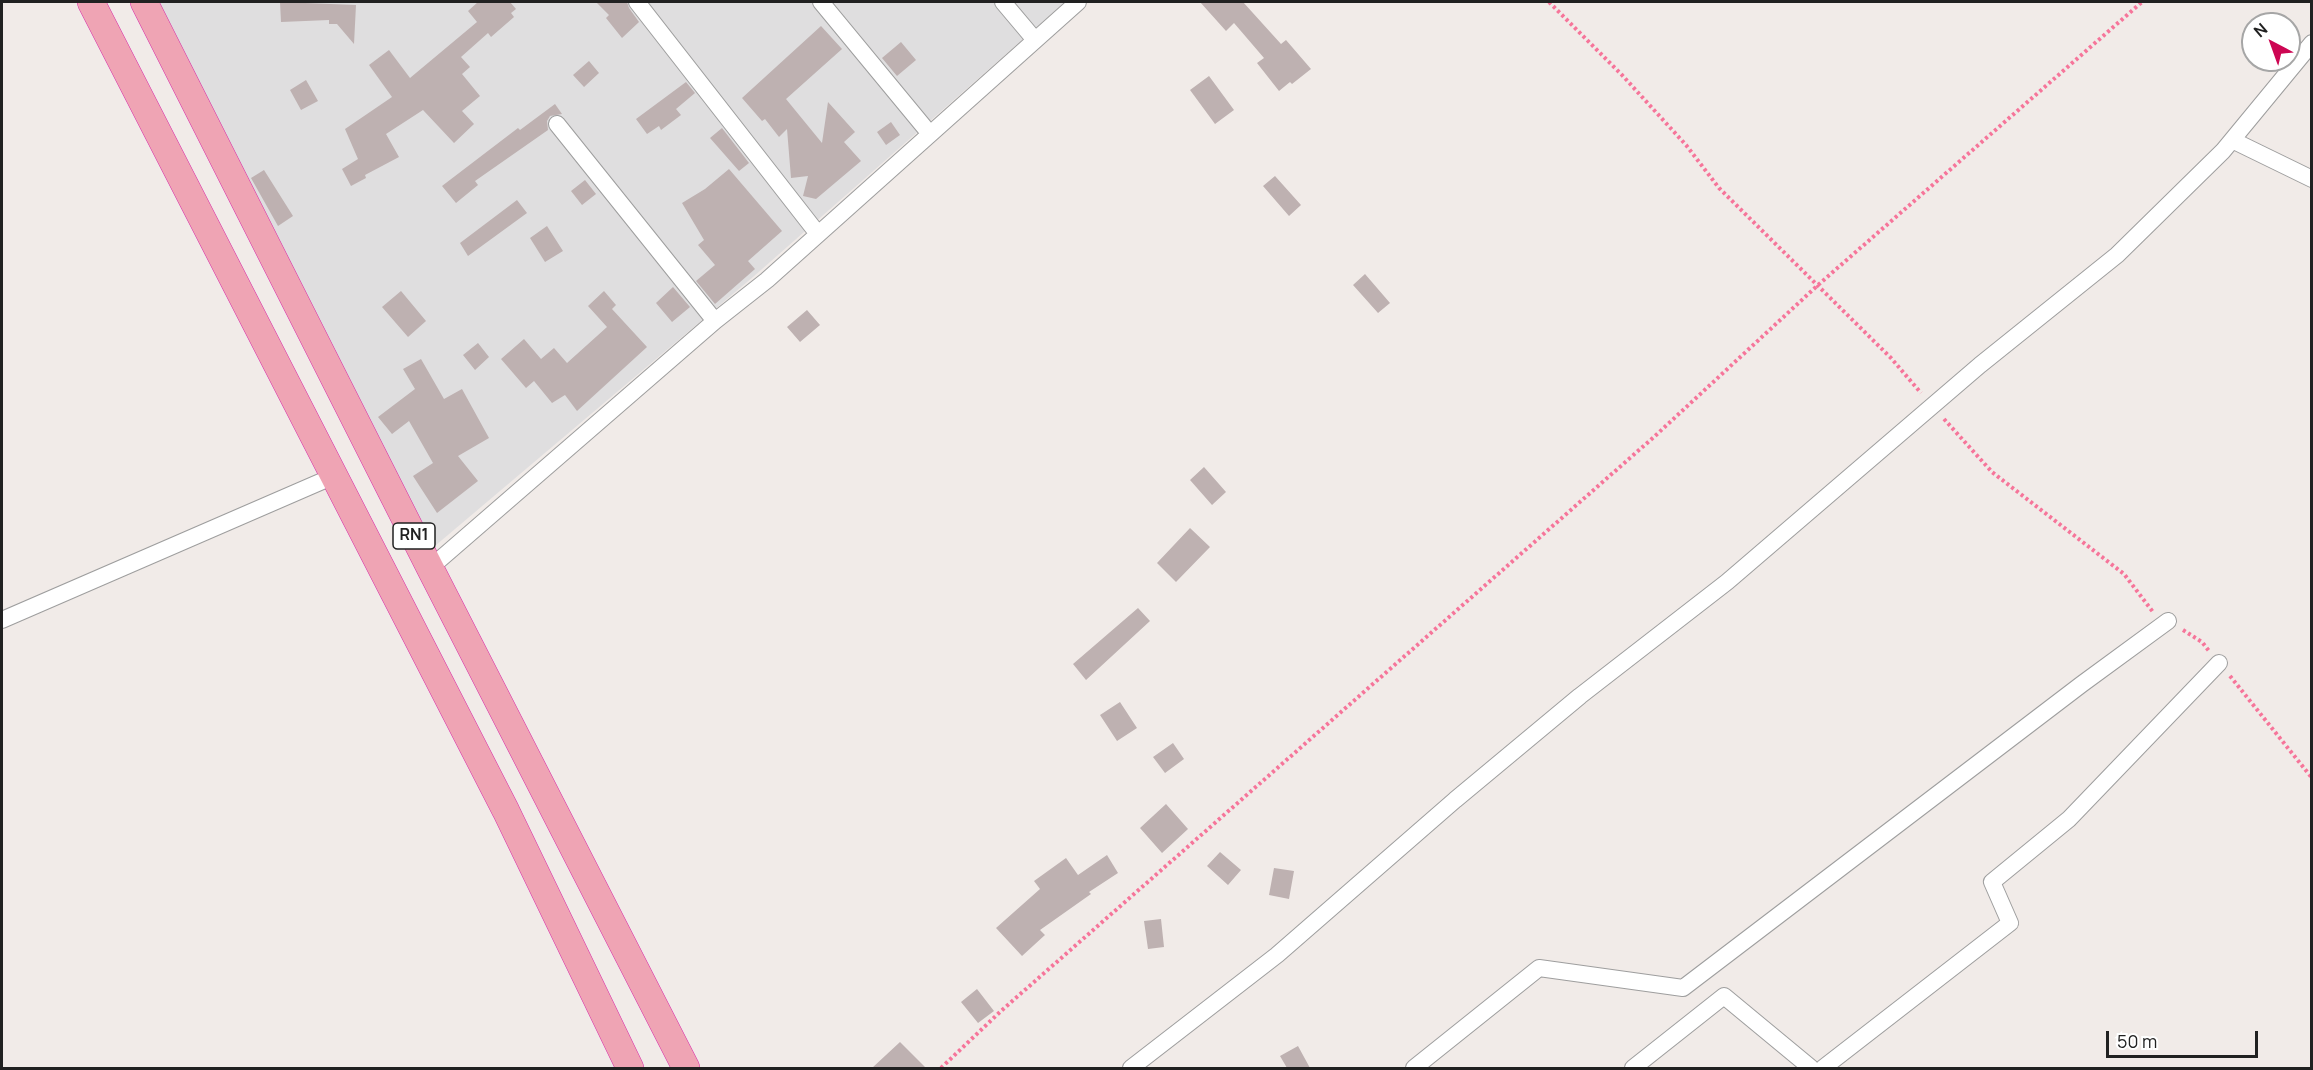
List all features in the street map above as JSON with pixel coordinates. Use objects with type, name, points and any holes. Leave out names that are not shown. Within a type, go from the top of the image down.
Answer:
[{"type":"highway","name":"RN1","points":[[91,2],[506,811],[630,1068]]},
{"type":"highway","name":"RN1","points":[[144,2],[686,1068]]},
{"type":"street","points":[[637,2],[819,234]]},
{"type":"street","points":[[821,2],[930,134]]},
{"type":"street","points":[[1003,2],[1035,40]]},
{"type":"street","points":[[430,568],[716,321],[767,280],[1078,2]]},
{"type":"street","points":[[1131,1068],[1276,955],[1553,718],[1727,582],[1980,365],[2117,255],[2232,140],[2312,43]]},
{"type":"street","points":[[557,124],[716,321]]},
{"type":"street","points":[[2232,140],[2312,179]]},
{"type":"street","points":[[2,620],[334,476]]},
{"type":"street","points":[[1414,1068],[1539,968],[1683,988],[2054,705],[2168,621]]},
{"type":"street","points":[[1823,1068],[2010,923],[1992,882],[2069,819],[2219,663]]},
{"type":"street","points":[[1633,1068],[1724,996],[1811,1068]]},
{"type":"path","points":[[941,1068],[1001,1011],[1655,436],[1818,285],[2142,2]]},
{"type":"shaded area","points":[[156,2],[1065,2],[753,277],[429,551]]},
{"type":"building","points":[[280,2],[356,5],[354,44],[337,24],[329,24],[329,20],[281,22]]},
{"type":"building","points":[[478,2],[510,2],[516,9],[511,13],[514,17],[491,37],[488,33],[461,57],[470,67],[462,74],[480,96],[462,111],[474,124],[454,143],[423,110],[386,134],[399,157],[365,175],[366,178],[351,186],[342,169],[358,159],[345,129],[392,97],[369,65],[389,50],[410,78],[477,22],[468,11]]},
{"type":"building","points":[[596,2],[627,2],[639,22],[622,38],[606,18],[609,15]]},
{"type":"building","points":[[1200,2],[1243,2],[1281,44],[1286,40],[1311,69],[1279,91],[1257,63],[1264,58],[1234,23],[1226,31]]},
{"type":"building","points":[[821,26],[842,49],[786,99],[822,143],[828,102],[855,132],[844,142],[861,161],[816,199],[803,196],[808,176],[791,178],[787,129],[779,137],[765,119],[762,121],[742,98]]},
{"type":"building","points":[[901,42],[916,60],[897,76],[882,58]]},
{"type":"building","points":[[589,61],[599,73],[584,87],[573,75]]},
{"type":"building","points":[[1209,76],[1234,110],[1215,124],[1190,90]]},
{"type":"building","points":[[306,80],[318,101],[301,110],[290,90]]},
{"type":"building","points":[[686,82],[695,93],[676,109],[681,115],[661,130],[659,126],[647,134],[636,119]]},
{"type":"building","points":[[555,104],[562,114],[550,116],[547,121],[548,130],[475,181],[478,185],[456,203],[442,186],[518,128],[520,130]]},
{"type":"building","points":[[891,122],[900,135],[886,145],[877,132]]},
{"type":"building","points":[[722,128],[749,163],[739,171],[710,138]]},
{"type":"building","points":[[729,169],[782,231],[748,261],[755,269],[715,304],[696,281],[715,265],[698,245],[704,240],[682,203],[705,189]]},
{"type":"building","points":[[264,170],[293,216],[278,226],[251,178]]},
{"type":"building","points":[[1275,176],[1301,205],[1289,216],[1263,186]]},
{"type":"building","points":[[585,180],[596,194],[582,205],[571,191]]},
{"type":"building","points":[[517,200],[527,213],[468,256],[460,243]]},
{"type":"building","points":[[547,226],[563,251],[545,262],[530,238]]},
{"type":"building","points":[[1365,274],[1390,303],[1378,313],[1353,285]]},
{"type":"building","points":[[673,287],[690,307],[672,322],[656,303]]},
{"type":"building","points":[[401,291],[426,321],[408,337],[382,307]]},
{"type":"building","points":[[604,291],[616,305],[612,309],[647,347],[577,411],[565,395],[552,403],[534,381],[526,388],[501,359],[524,339],[541,359],[554,348],[567,363],[607,327],[588,306]]},
{"type":"building","points":[[807,310],[820,325],[800,342],[787,327]]},
{"type":"building","points":[[478,343],[489,357],[475,370],[463,355]]},
{"type":"building","points":[[421,359],[444,399],[462,389],[489,438],[458,456],[478,481],[437,513],[413,476],[433,463],[409,421],[392,434],[378,417],[415,389],[403,369]]},
{"type":"building","points":[[1204,467],[1226,492],[1212,505],[1190,480]]},
{"type":"building","points":[[1190,528],[1210,547],[1176,582],[1157,563]]},
{"type":"building","points":[[1138,608],[1150,621],[1086,680],[1073,664]]},
{"type":"building","points":[[1120,702],[1137,728],[1117,741],[1100,715]]},
{"type":"building","points":[[1173,743],[1184,759],[1165,773],[1153,757]]},
{"type":"building","points":[[1166,804],[1188,829],[1162,853],[1140,828]]},
{"type":"building","points":[[1220,852],[1241,870],[1228,885],[1207,866]]},
{"type":"building","points":[[1107,855],[1118,873],[1040,930],[1045,935],[1022,956],[996,928],[1040,889],[1034,881],[1066,858],[1078,875]]},
{"type":"building","points":[[1274,868],[1294,871],[1289,899],[1269,895]]},
{"type":"building","points":[[1161,919],[1164,947],[1148,949],[1144,921]]},
{"type":"building","points":[[977,989],[994,1011],[978,1023],[961,1002]]},
{"type":"building","points":[[900,1042],[926,1068],[872,1068]]},
{"type":"building","points":[[1298,1046],[1310,1068],[1287,1068],[1280,1056]]}]
